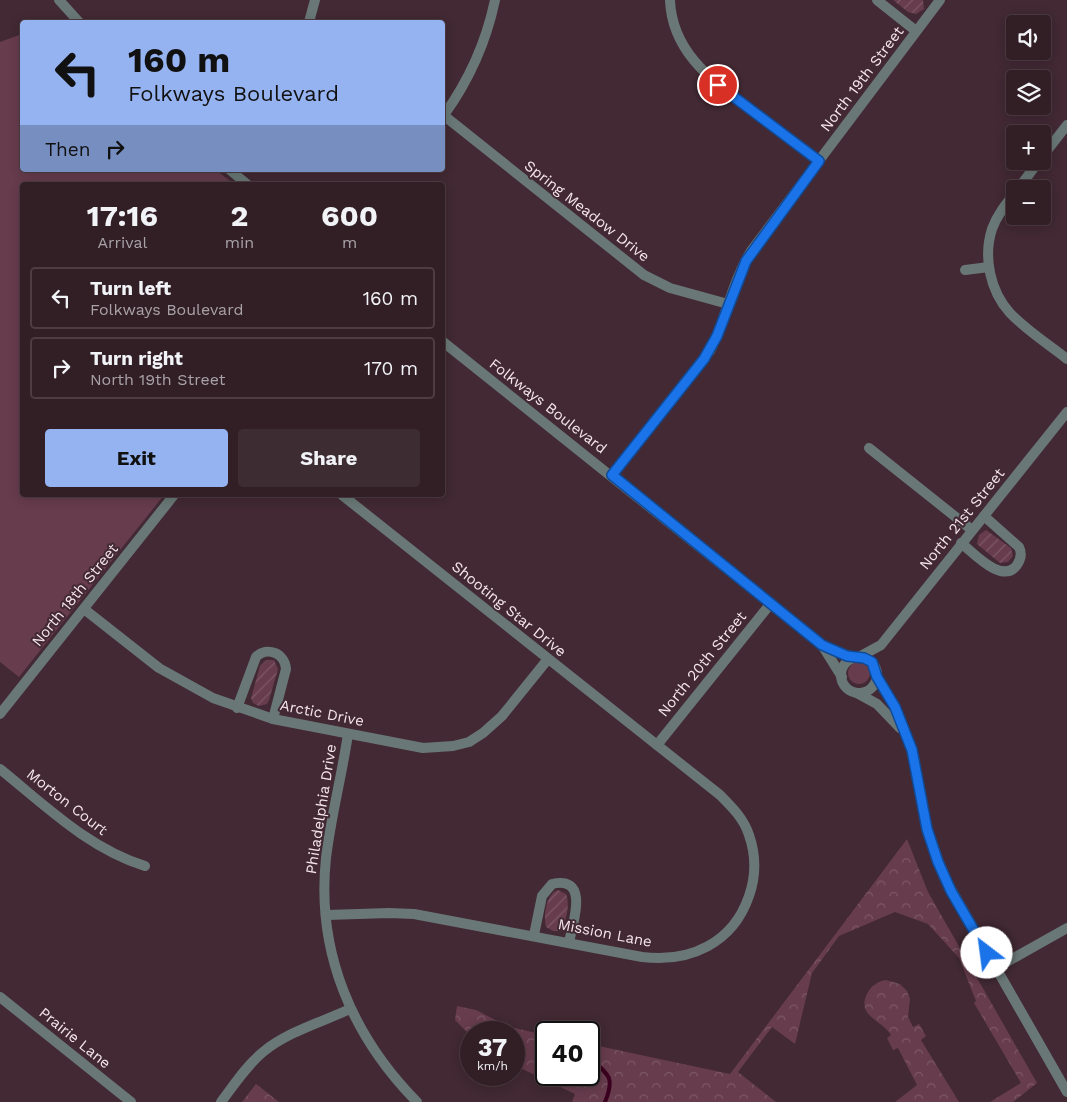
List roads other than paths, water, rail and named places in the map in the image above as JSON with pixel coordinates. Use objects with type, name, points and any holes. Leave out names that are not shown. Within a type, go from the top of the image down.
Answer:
[{"type":"street","points":[[59,0],[77,20]]},
{"type":"street","points":[[310,20],[315,0]]},
{"type":"street","points":[[445,112],[464,86],[477,62],[487,35],[495,0]]},
{"type":"street","points":[[670,0],[673,20],[682,44],[703,73],[819,161]]},
{"type":"street","points":[[877,0],[916,31]]},
{"type":"street","name":"North 19th Street","points":[[612,475],[704,359],[717,336],[737,278],[751,251],[938,1]]},
{"type":"street","name":"Spring Meadow Drive","points":[[445,117],[644,275],[670,288],[728,304]]},
{"type":"street","points":[[1051,145],[1067,124]]},
{"type":"street","points":[[232,172],[244,182]]},
{"type":"street","points":[[1006,206],[992,229],[989,266],[993,285],[1004,306],[1015,318],[1067,359]]},
{"type":"street","points":[[965,270],[989,266]]},
{"type":"street","name":"Folkways Boulevard","points":[[445,343],[612,475],[822,645],[842,677]]},
{"type":"street","name":"North 21st Street","points":[[857,657],[881,645],[1067,412]]},
{"type":"street","points":[[869,448],[972,530]]},
{"type":"street","name":"North 18th Street","points":[[0,714],[172,497]]},
{"type":"street","name":"Shooting Star Drive","points":[[345,497],[657,745]]},
{"type":"street","points":[[962,544],[998,571],[1010,571],[1018,564],[1021,552],[1018,544],[984,516]]},
{"type":"street","name":"North 20th Street","points":[[657,745],[771,603]]},
{"type":"street","name":"Arctic Drive","points":[[84,609],[174,679],[237,708],[273,719],[423,748],[438,748],[469,742],[498,721],[548,659]]},
{"type":"street","name":"Folkways Boulevard","points":[[822,645],[857,657]]},
{"type":"street","name":"North 21st Street","points":[[877,674],[881,645]]},
{"type":"street","points":[[237,708],[249,670],[256,657],[266,651],[275,652],[284,660],[286,669],[273,719]]},
{"type":"street","points":[[906,735],[877,704],[845,686],[842,677],[844,665],[857,657],[870,660],[895,707],[906,735],[916,763],[924,815],[936,857],[951,891],[1067,1090]]},
{"type":"street","points":[[857,693],[870,689],[877,674]]},
{"type":"street","name":"Philadelphia Drive","points":[[348,734],[326,858],[327,915],[335,964],[350,1009],[368,1043],[384,1066],[417,1102]]},
{"type":"street","name":"Mission Lane","points":[[327,915],[389,912],[414,914],[656,958],[690,955],[714,944],[734,926],[744,908],[751,889],[755,868],[751,844],[746,828],[732,807],[720,795],[657,745]]},
{"type":"street","name":"Morton Court","points":[[0,769],[87,839],[106,851],[145,866]]},
{"type":"street","points":[[534,935],[543,893],[552,884],[564,884],[574,890],[577,899],[569,942]]},
{"type":"street","points":[[996,968],[1067,928]]},
{"type":"street","name":"Prairie Lane","points":[[0,997],[132,1102]]},
{"type":"street","points":[[221,1102],[249,1066],[265,1050],[350,1009]]},
{"type":"waterway","points":[[600,1067],[606,1073],[610,1082],[605,1102]]}]
